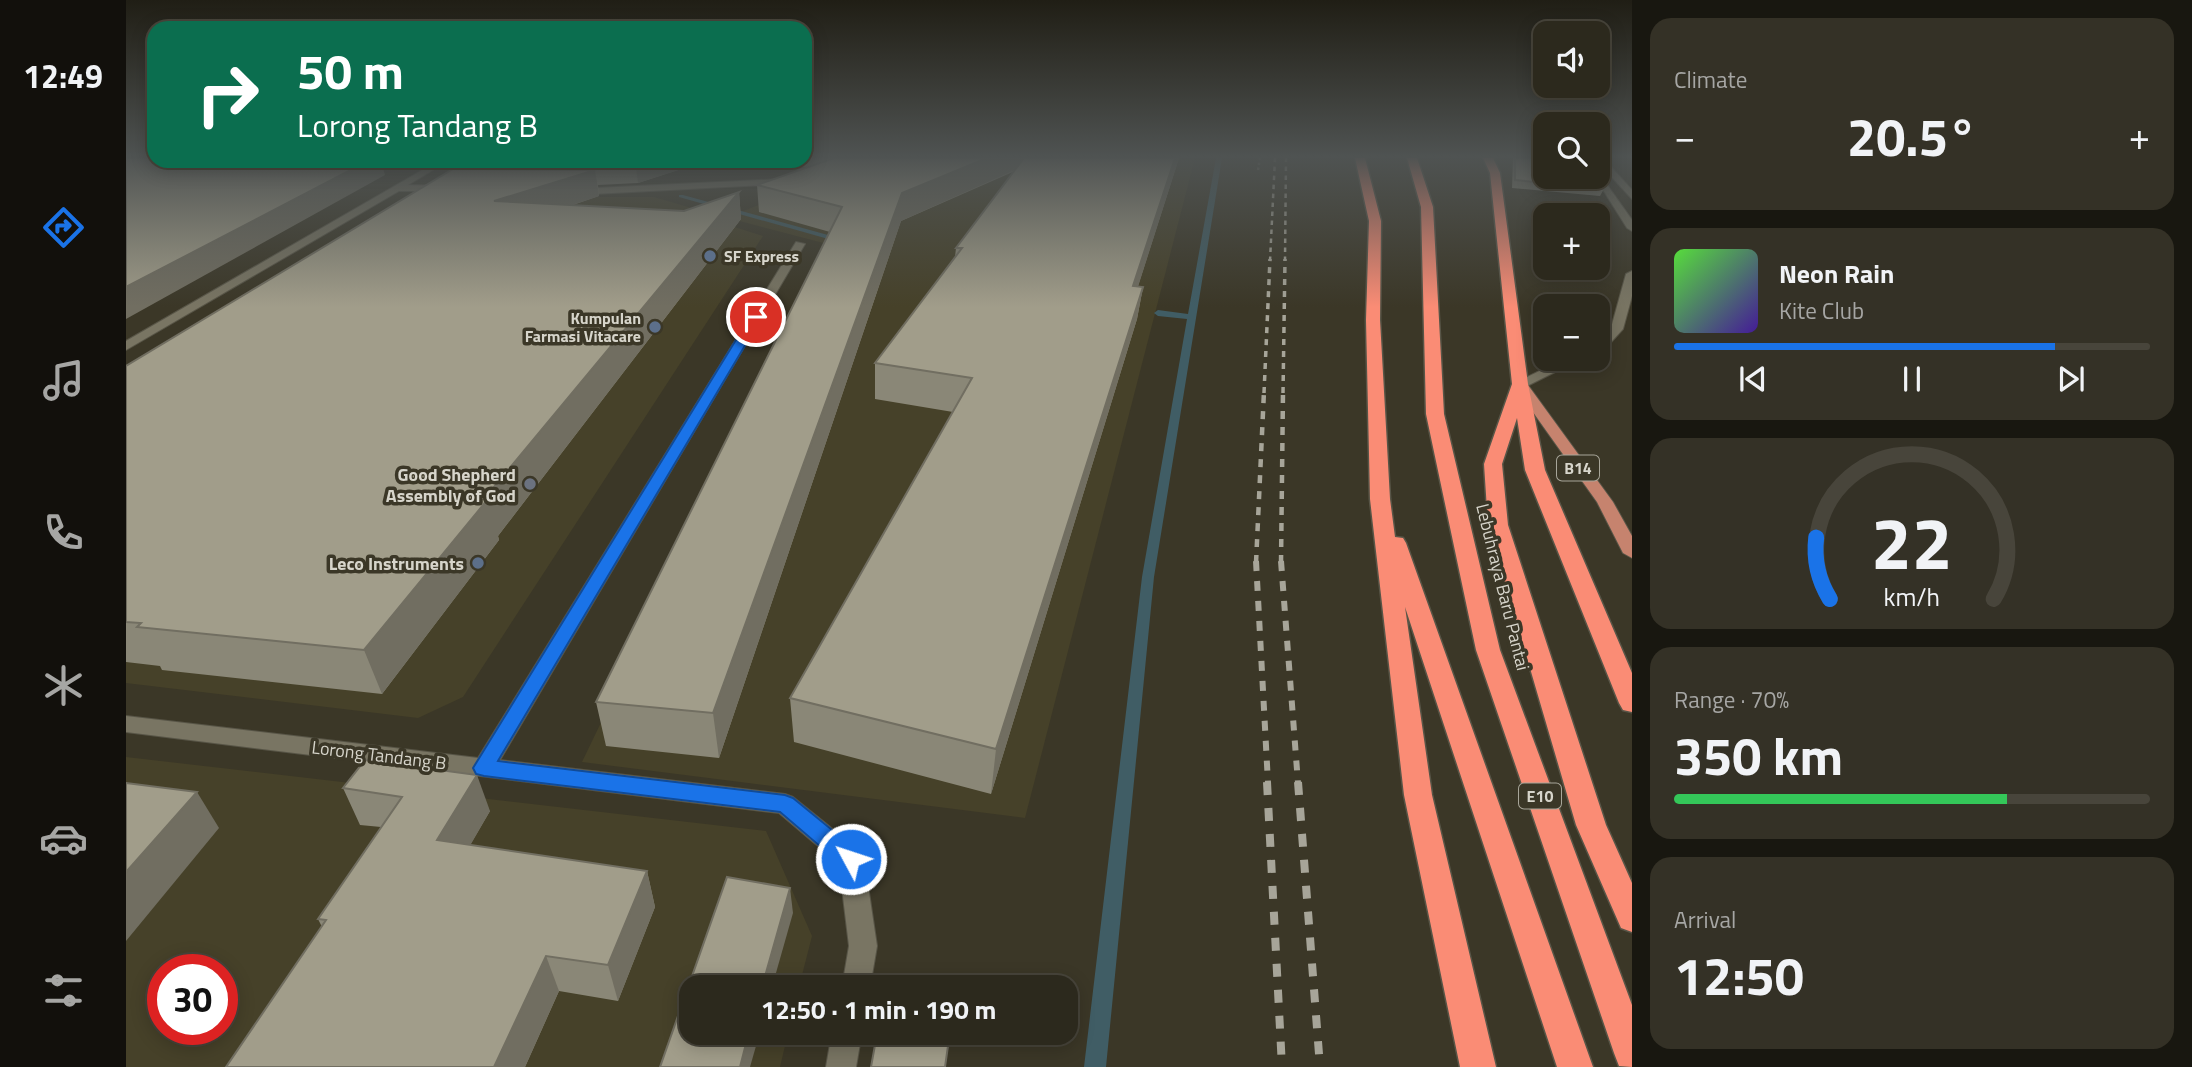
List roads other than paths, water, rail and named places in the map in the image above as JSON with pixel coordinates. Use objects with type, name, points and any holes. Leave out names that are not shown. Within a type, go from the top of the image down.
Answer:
[{"type":"highway","points":[[1372,208],[1375,221],[1373,320],[1380,499],[1418,795],[1478,1067]]},
{"type":"highway","name":"Lebuhraya Baru Pantai","points":[[1427,208],[1435,414],[1488,650],[1632,1053]]},
{"type":"highway","points":[[1499,208],[1520,384],[1535,470],[1632,703]]},
{"type":"highway","points":[[1520,384],[1493,464],[1498,526],[1591,825],[1632,918]]},
{"type":"highway","points":[[1380,499],[1576,1067]]},
{"type":"main road","name":"B14","points":[[1520,384],[1605,502],[1632,554]]},
{"type":"street","points":[[126,346],[363,208]]},
{"type":"street","points":[[1619,208],[1632,228]]},
{"type":"street","points":[[484,768],[800,244]]},
{"type":"street","points":[[1610,337],[1618,329],[1632,274]]},
{"type":"street","points":[[1520,384],[1548,371]]},
{"type":"street","name":"Lorong Tandang B","points":[[126,724],[785,804],[851,859],[863,946],[858,975]]},
{"type":"street","points":[[841,1067],[845,1045]]},
{"type":"waterway","points":[[724,208],[842,240]]},
{"type":"waterway","points":[[1095,1067],[1148,577],[1211,208]]},
{"type":"waterway","points":[[1158,313],[1192,317]]},
{"type":"railway","points":[[1270,261],[1273,208]]},
{"type":"railway","points":[[1285,261],[1286,208]]},
{"type":"railway","points":[[1264,393],[1270,259]]},
{"type":"railway","points":[[1283,393],[1285,259]]},
{"type":"railway","points":[[1256,562],[1264,391]]},
{"type":"railway","points":[[1281,561],[1283,391]]},
{"type":"railway","points":[[1281,561],[1298,783]]},
{"type":"railway","points":[[1256,562],[1268,783]]},
{"type":"railway","points":[[1267,782],[1282,1067]]},
{"type":"railway","points":[[1298,782],[1320,1067]]},
{"type":"place","name":"SF Express","points":[[710,256]]},
{"type":"place","name":"Kumpulan Farmasi Vitacare","points":[[655,327]]},
{"type":"place","name":"Good Shepherd Assembly of God","points":[[530,484]]},
{"type":"place","name":"Leco Instruments","points":[[478,563]]}]
